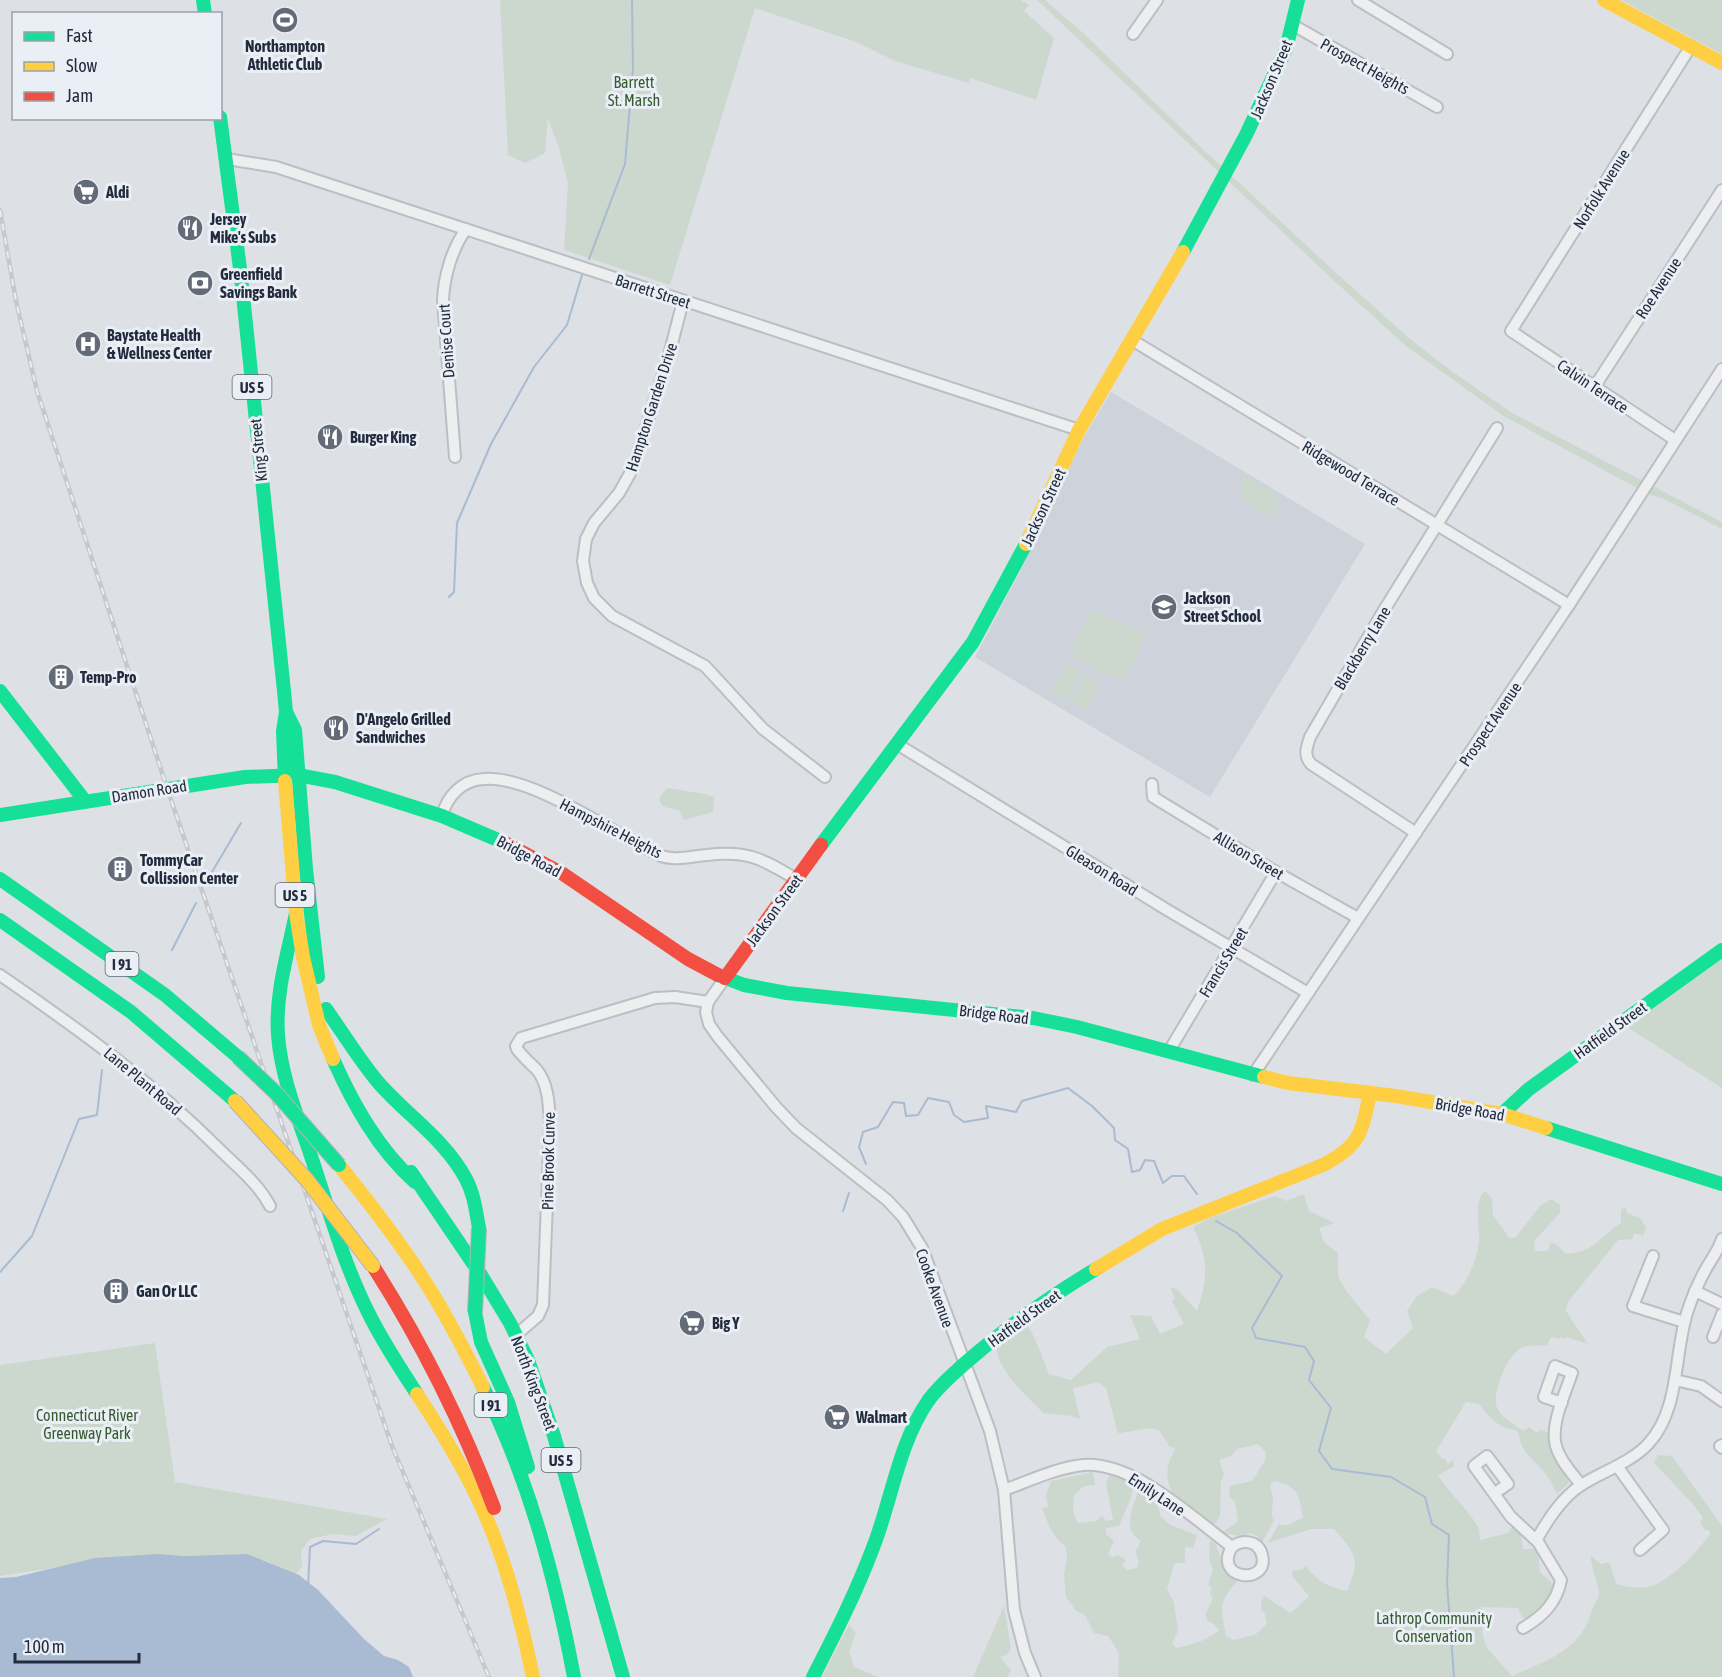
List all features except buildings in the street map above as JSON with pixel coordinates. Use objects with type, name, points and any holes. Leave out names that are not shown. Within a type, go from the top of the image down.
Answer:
[{"type":"main road","name":"Jackson Street","points":[[725,978],[796,879],[966,653],[984,624],[1022,552],[1079,430],[1230,167],[1274,77],[1293,25],[1298,0]]},
{"type":"main road","points":[[1604,0],[1722,63]]},
{"type":"main road","name":"King Street","points":[[220,120],[243,293],[286,711],[295,730],[291,775]]},
{"type":"main road","points":[[0,691],[85,801]]},
{"type":"main road","name":"Damon Road","points":[[0,814],[222,780],[291,775]]},
{"type":"main road","name":"Bridge Road","points":[[291,775],[335,782],[442,816],[504,842],[563,874],[688,959],[725,978],[754,987],[787,993],[1033,1018],[1095,1031],[1288,1083],[1396,1096],[1502,1114],[1722,1184]]},
{"type":"main road","name":"North King Street","points":[[291,775],[296,913],[313,1004],[333,1062],[346,1088],[396,1165],[415,1182]]},
{"type":"main road","name":"North King Street","points":[[291,775],[316,970],[341,1055],[352,1081],[404,1159],[415,1182],[481,1275],[516,1335],[534,1374],[550,1421],[623,1677]]},
{"type":"main road","name":"I 91","points":[[0,879],[165,995],[238,1057],[277,1094],[339,1165],[369,1200],[405,1249],[438,1300],[466,1352],[519,1471],[554,1577],[574,1677]]},
{"type":"main road","points":[[296,913],[278,1022],[280,1054],[290,1092],[350,1272],[363,1301],[381,1336],[458,1460],[491,1528],[508,1575],[533,1677]]},
{"type":"main road","name":"I 91","points":[[0,920],[131,1012],[235,1101],[301,1172],[373,1266],[428,1357],[467,1437],[498,1517],[514,1571],[527,1620],[538,1677]]},
{"type":"main road","name":"Hatfield Street","points":[[1502,1114],[1529,1089],[1722,950]]},
{"type":"main road","points":[[326,1009],[357,1056],[378,1082],[462,1169],[476,1203],[479,1228],[475,1312],[481,1342],[508,1402],[530,1472],[554,1577]]},
{"type":"main road","name":"Hatfield Street","points":[[813,1677],[854,1595],[875,1543],[903,1453],[917,1419],[929,1400],[964,1364],[1068,1286],[1162,1229],[1323,1165],[1341,1155],[1351,1147],[1361,1133],[1370,1094]]},
{"type":"street","points":[[1133,34],[1157,0]]},
{"type":"street","points":[[1358,0],[1447,54]]},
{"type":"street","name":"Prospect Heights","points":[[1293,25],[1437,107]]},
{"type":"street","name":"Norfolk Avenue","points":[[1511,331],[1691,46]]},
{"type":"street","name":"Barrett Street","points":[[227,159],[276,167],[1079,430]]},
{"type":"street","name":"Roe Avenue","points":[[1594,386],[1722,190]]},
{"type":"street","name":"Denise Court","points":[[455,457],[443,300],[445,279],[460,238],[466,229]]},
{"type":"street","name":"Hampton Garden Drive","points":[[683,301],[669,356],[633,468],[619,493],[594,523],[586,539],[583,561],[586,583],[594,598],[612,616],[705,666],[758,724],[825,777]]},
{"type":"street","name":"Calvin Terrace","points":[[1511,331],[1676,440]]},
{"type":"street","name":"Ridgewood Terrace","points":[[1132,340],[1569,605]]},
{"type":"street","name":"Prospect Avenue","points":[[1253,1075],[1569,605],[1722,369]]},
{"type":"street","name":"Blackberry Lane","points":[[1416,833],[1311,764],[1306,752],[1310,737],[1381,615],[1497,428]]},
{"type":"street","name":"Gleason Road","points":[[897,744],[1308,993]]},
{"type":"street","name":"Hampshire Heights","points":[[442,816],[447,801],[457,790],[479,780],[495,779],[541,792],[661,856],[675,858],[719,854],[748,855],[764,860],[796,879]]},
{"type":"street","name":"Allison Street","points":[[1152,784],[1153,797],[1276,872],[1358,918]]},
{"type":"street","name":"Francis Street","points":[[1169,1051],[1276,872]]},
{"type":"street","name":"Lane Plant Road","points":[[0,975],[103,1047],[154,1088],[242,1171],[260,1190],[270,1206]]},
{"type":"street","points":[[708,1002],[725,978]]},
{"type":"street","name":"Pine Brook Curve","points":[[516,1335],[538,1316],[543,1305],[550,1125],[549,1108],[540,1076],[517,1049],[518,1041],[521,1038],[655,998],[675,997],[708,1002]]},
{"type":"street","name":"Cooke Avenue","points":[[708,1002],[707,1017],[718,1037],[776,1107],[796,1128],[887,1200],[903,1217],[922,1248],[990,1431],[1004,1490],[1014,1610],[1018,1631],[1035,1677]]},
{"type":"street","points":[[1537,1539],[1557,1508],[1581,1485],[1617,1466],[1650,1442],[1665,1416],[1675,1380],[1684,1322],[1695,1292],[1721,1244]]},
{"type":"street","points":[[1653,1256],[1633,1306],[1684,1322]]},
{"type":"street","points":[[1695,1292],[1722,1304]]},
{"type":"street","points":[[1713,1337],[1722,1314]]},
{"type":"street","points":[[1675,1380],[1701,1386],[1722,1401]]},
{"type":"street","points":[[1562,1403],[1555,1441],[1562,1459],[1581,1485]]},
{"type":"street","name":"Emily Lane","points":[[1004,1490],[1069,1467],[1094,1465],[1112,1468],[1148,1485],[1232,1547]]},
{"type":"street","points":[[1617,1466],[1663,1530],[1640,1550]]},
{"type":"street","points":[[1495,1493],[1511,1517],[1537,1539],[1561,1580],[1548,1609],[1537,1620],[1523,1628]]},
{"type":"shaded area","name":"Jackson Street School","points":[[1111,392],[1365,544],[1210,797],[975,657],[1027,558],[1083,439]]},
{"type":"green space","name":"Barrett St. Marsh","points":[[500,0],[1021,0],[1029,5],[1024,11],[1054,38],[1036,100],[970,78],[969,83],[895,61],[859,43],[755,8],[670,285],[564,250],[568,184],[559,148],[548,119],[545,153],[525,163],[508,155]]},
{"type":"green space","points":[[1037,0],[1045,0],[1083,33],[1335,272],[1410,339],[1450,370],[1512,413],[1722,522],[1722,529],[1662,498],[1650,495],[1502,415],[1406,346]]},
{"type":"green space","points":[[1621,0],[1722,0],[1722,54]]},
{"type":"green space","points":[[1243,476],[1282,499],[1273,514],[1266,515],[1245,503],[1240,481]]},
{"type":"green space","points":[[1090,610],[1147,633],[1124,682],[1068,656]]},
{"type":"green space","points":[[1067,665],[1082,673],[1067,700],[1051,692]]},
{"type":"green space","points":[[1085,675],[1100,684],[1085,711],[1070,702]]},
{"type":"green space","points":[[667,788],[714,797],[713,812],[684,820],[679,810],[664,807],[660,802],[660,797]]},
{"type":"green space","points":[[1722,959],[1722,1088],[1627,1027]]},
{"type":"green space","name":"Lathrop Community Conservation","points":[[1485,1191],[1492,1199],[1493,1215],[1509,1238],[1515,1238],[1540,1206],[1551,1199],[1560,1205],[1560,1213],[1534,1241],[1535,1251],[1548,1251],[1551,1242],[1566,1254],[1585,1250],[1621,1223],[1621,1210],[1625,1207],[1627,1213],[1640,1218],[1646,1227],[1643,1236],[1634,1233],[1632,1239],[1618,1240],[1568,1302],[1566,1311],[1588,1344],[1566,1337],[1559,1339],[1551,1337],[1547,1345],[1523,1347],[1511,1358],[1498,1385],[1496,1403],[1503,1416],[1523,1431],[1529,1427],[1537,1433],[1540,1430],[1551,1433],[1558,1456],[1556,1462],[1562,1468],[1569,1483],[1557,1494],[1551,1481],[1523,1447],[1519,1434],[1494,1421],[1479,1404],[1466,1402],[1436,1451],[1448,1464],[1453,1460],[1454,1466],[1438,1475],[1476,1524],[1480,1540],[1508,1533],[1513,1526],[1521,1534],[1523,1549],[1536,1549],[1540,1572],[1554,1585],[1547,1605],[1530,1619],[1522,1617],[1518,1608],[1481,1607],[1483,1637],[1488,1649],[1512,1676],[1550,1659],[1571,1645],[1587,1624],[1599,1595],[1591,1556],[1601,1564],[1608,1562],[1616,1584],[1640,1588],[1650,1587],[1662,1581],[1692,1556],[1710,1531],[1705,1530],[1700,1522],[1703,1518],[1692,1503],[1654,1463],[1658,1455],[1672,1456],[1722,1526],[1722,1677],[1118,1677],[1119,1653],[1108,1636],[1094,1633],[1085,1615],[1076,1611],[1066,1597],[1064,1576],[1066,1547],[1054,1534],[1042,1508],[1048,1507],[1046,1495],[1051,1481],[1093,1472],[1095,1485],[1084,1486],[1074,1495],[1074,1513],[1079,1523],[1096,1521],[1102,1516],[1106,1521],[1113,1520],[1106,1483],[1110,1474],[1134,1483],[1131,1498],[1119,1526],[1106,1528],[1106,1534],[1114,1541],[1108,1554],[1112,1558],[1118,1555],[1126,1560],[1122,1566],[1128,1570],[1137,1568],[1139,1561],[1135,1552],[1141,1541],[1134,1535],[1130,1522],[1139,1486],[1155,1496],[1161,1517],[1170,1525],[1197,1535],[1193,1548],[1185,1548],[1185,1563],[1174,1565],[1167,1589],[1174,1603],[1178,1631],[1172,1643],[1176,1648],[1205,1639],[1219,1630],[1208,1621],[1205,1615],[1213,1598],[1210,1594],[1212,1588],[1208,1585],[1213,1570],[1209,1559],[1210,1540],[1215,1543],[1225,1569],[1239,1579],[1227,1594],[1222,1605],[1226,1636],[1234,1640],[1256,1634],[1267,1623],[1261,1609],[1264,1596],[1291,1613],[1309,1596],[1292,1576],[1293,1571],[1306,1566],[1324,1583],[1347,1591],[1354,1571],[1354,1557],[1334,1529],[1311,1529],[1268,1543],[1279,1524],[1288,1525],[1303,1518],[1299,1498],[1293,1489],[1274,1481],[1270,1484],[1274,1521],[1262,1543],[1257,1536],[1250,1533],[1241,1536],[1221,1533],[1238,1522],[1235,1502],[1229,1496],[1230,1486],[1252,1481],[1265,1461],[1266,1452],[1258,1444],[1237,1449],[1231,1456],[1219,1460],[1224,1474],[1221,1481],[1220,1516],[1213,1527],[1170,1489],[1168,1470],[1175,1448],[1170,1447],[1159,1430],[1143,1429],[1118,1433],[1106,1388],[1098,1382],[1073,1388],[1080,1419],[1043,1413],[1008,1375],[996,1348],[1027,1325],[1037,1342],[1049,1374],[1071,1380],[1107,1347],[1140,1339],[1130,1315],[1151,1316],[1160,1334],[1184,1324],[1172,1301],[1175,1298],[1170,1287],[1178,1290],[1197,1311],[1205,1269],[1202,1249],[1193,1227],[1210,1218],[1275,1196],[1286,1201],[1304,1194],[1309,1211],[1335,1223],[1319,1228],[1324,1242],[1338,1253],[1338,1277],[1370,1320],[1364,1337],[1386,1354],[1413,1328],[1407,1311],[1416,1297],[1432,1287],[1453,1296],[1467,1278],[1478,1248],[1478,1208]]},
{"type":"green space","name":"Connecticut River Greenway Park","points":[[155,1343],[175,1482],[387,1519],[356,1536],[333,1534],[310,1539],[301,1551],[302,1567],[293,1577],[267,1561],[236,1555],[133,1556],[0,1576],[0,1365]]},
{"type":"green space","points":[[1004,1606],[1011,1648],[1007,1655],[1000,1657],[1011,1670],[1007,1677],[973,1677]]},
{"type":"green space","points":[[849,1625],[856,1633],[849,1651],[854,1667],[878,1677],[822,1677]]},
{"type":"water","points":[[158,1554],[184,1556],[247,1554],[299,1575],[318,1590],[364,1639],[384,1656],[398,1660],[409,1667],[413,1677],[0,1677],[0,1578],[16,1577],[95,1558]]},
{"type":"waterway","points":[[589,259],[625,164],[633,68],[632,0]]},
{"type":"waterway","points":[[449,597],[454,592],[457,523],[491,444],[534,367],[567,325],[582,275]]},
{"type":"waterway","points":[[212,872],[241,823]]},
{"type":"waterway","points":[[172,950],[196,903]]},
{"type":"waterway","points":[[0,1272],[32,1236],[79,1119],[97,1115],[102,1070]]},
{"type":"waterway","points":[[866,1164],[859,1147],[863,1132],[878,1127],[893,1102],[904,1103],[906,1116],[918,1115],[928,1098],[949,1102],[954,1115],[964,1122],[988,1118],[986,1106],[1016,1112],[1022,1101],[1068,1088],[1092,1106],[1114,1128],[1115,1140],[1128,1149],[1132,1172],[1140,1170],[1145,1160],[1154,1161],[1163,1183],[1172,1176],[1184,1176],[1197,1194]]},
{"type":"waterway","points":[[843,1211],[849,1193]]},
{"type":"waterway","points":[[1216,1221],[1237,1233],[1282,1276],[1252,1328],[1256,1338],[1305,1347],[1314,1361],[1309,1380],[1331,1408],[1319,1451],[1332,1469],[1391,1477],[1425,1497],[1432,1524],[1449,1535],[1447,1583],[1454,1677]]},
{"type":"waterway","points":[[308,1586],[310,1547],[323,1541],[356,1544],[379,1529]]},
{"type":"railway","points":[[0,210],[16,301],[37,391],[167,788],[392,1446],[489,1677]]},
{"type":"traffic: fast","points":[[203,0],[205,12]]},
{"type":"traffic: fast","points":[[1183,252],[1246,135],[1286,49],[1298,0]]},
{"type":"traffic: fast","points":[[220,120],[241,276],[284,691],[285,781]]},
{"type":"traffic: fast","points":[[821,845],[973,642],[1026,544]]},
{"type":"traffic: fast","points":[[0,691],[85,801]]},
{"type":"traffic: fast","points":[[286,712],[295,730],[306,869],[318,977]]},
{"type":"traffic: fast","points":[[0,815],[245,777],[298,775],[335,782],[442,816],[505,843]]},
{"type":"traffic: fast","points":[[0,879],[165,995],[238,1057]]},
{"type":"traffic: fast","points":[[296,913],[278,1004],[278,1035],[286,1080],[351,1274],[379,1333],[417,1394]]},
{"type":"traffic: fast","points":[[0,920],[131,1012],[235,1101]]},
{"type":"traffic: fast","points":[[1502,1114],[1529,1089],[1722,950]]},
{"type":"traffic: fast","points":[[718,975],[744,985],[787,993],[1033,1018],[1077,1027],[1264,1077]]},
{"type":"traffic: fast","points":[[326,1009],[377,1081],[436,1139],[457,1165],[471,1191],[479,1228]]},
{"type":"traffic: fast","points":[[238,1057],[277,1094],[339,1165]]},
{"type":"traffic: fast","points":[[333,1059],[368,1125],[389,1155],[415,1182]]},
{"type":"traffic: fast","points":[[1546,1128],[1722,1184]]},
{"type":"traffic: fast","points":[[411,1172],[481,1275],[510,1323],[528,1360],[554,1436],[623,1677]]},
{"type":"traffic: fast","points":[[475,1312],[479,1228]]},
{"type":"traffic: fast","points":[[813,1677],[860,1579],[874,1545],[903,1453],[918,1417],[928,1401],[949,1378],[994,1339],[1044,1302],[1096,1269]]},
{"type":"traffic: fast","points":[[475,1312],[481,1342],[508,1402],[528,1467]]},
{"type":"traffic: fast","points":[[483,1387],[514,1457],[539,1529],[574,1677]]},
{"type":"traffic: slow","points":[[1604,0],[1722,63]]},
{"type":"traffic: slow","points":[[1026,544],[1079,430],[1183,252]]},
{"type":"traffic: slow","points":[[285,781],[296,913],[303,957],[319,1025],[333,1059]]},
{"type":"traffic: slow","points":[[1264,1077],[1288,1083],[1396,1096],[1502,1114],[1546,1128]]},
{"type":"traffic: slow","points":[[1096,1269],[1162,1229],[1336,1158],[1357,1137],[1370,1094]]},
{"type":"traffic: slow","points":[[235,1101],[307,1180],[373,1266]]},
{"type":"traffic: slow","points":[[339,1165],[403,1248],[422,1277],[483,1387]]},
{"type":"traffic: slow","points":[[417,1394],[461,1465],[492,1530],[524,1634],[533,1677]]},
{"type":"traffic: jam","points":[[505,843],[563,874],[688,959],[718,975]]},
{"type":"traffic: jam","points":[[725,978],[821,845]]},
{"type":"traffic: jam","points":[[373,1266],[440,1384],[494,1508]]},
{"type":"place","name":"Northampton Athletic Club","points":[[285,20]]},
{"type":"place","name":"Aldi","points":[[86,192]]},
{"type":"place","name":"Jersey Mike's Subs","points":[[190,228]]},
{"type":"place","name":"Greenfield Savings Bank","points":[[200,283]]},
{"type":"place","name":"Baystate Health & Wellness Center","points":[[88,344]]},
{"type":"place","name":"Burger King","points":[[330,437]]},
{"type":"place","name":"Jackson Street School","points":[[1164,607]]},
{"type":"place","name":"Temp-Pro","points":[[61,677]]},
{"type":"place","name":"D'Angelo Grilled Sandwiches","points":[[336,728]]},
{"type":"place","name":"TommyCar Collission Center","points":[[120,869]]},
{"type":"place","name":"Gan Or LLC","points":[[116,1291]]},
{"type":"place","name":"Big Y","points":[[692,1323]]},
{"type":"place","name":"Walmart","points":[[837,1417]]}]
